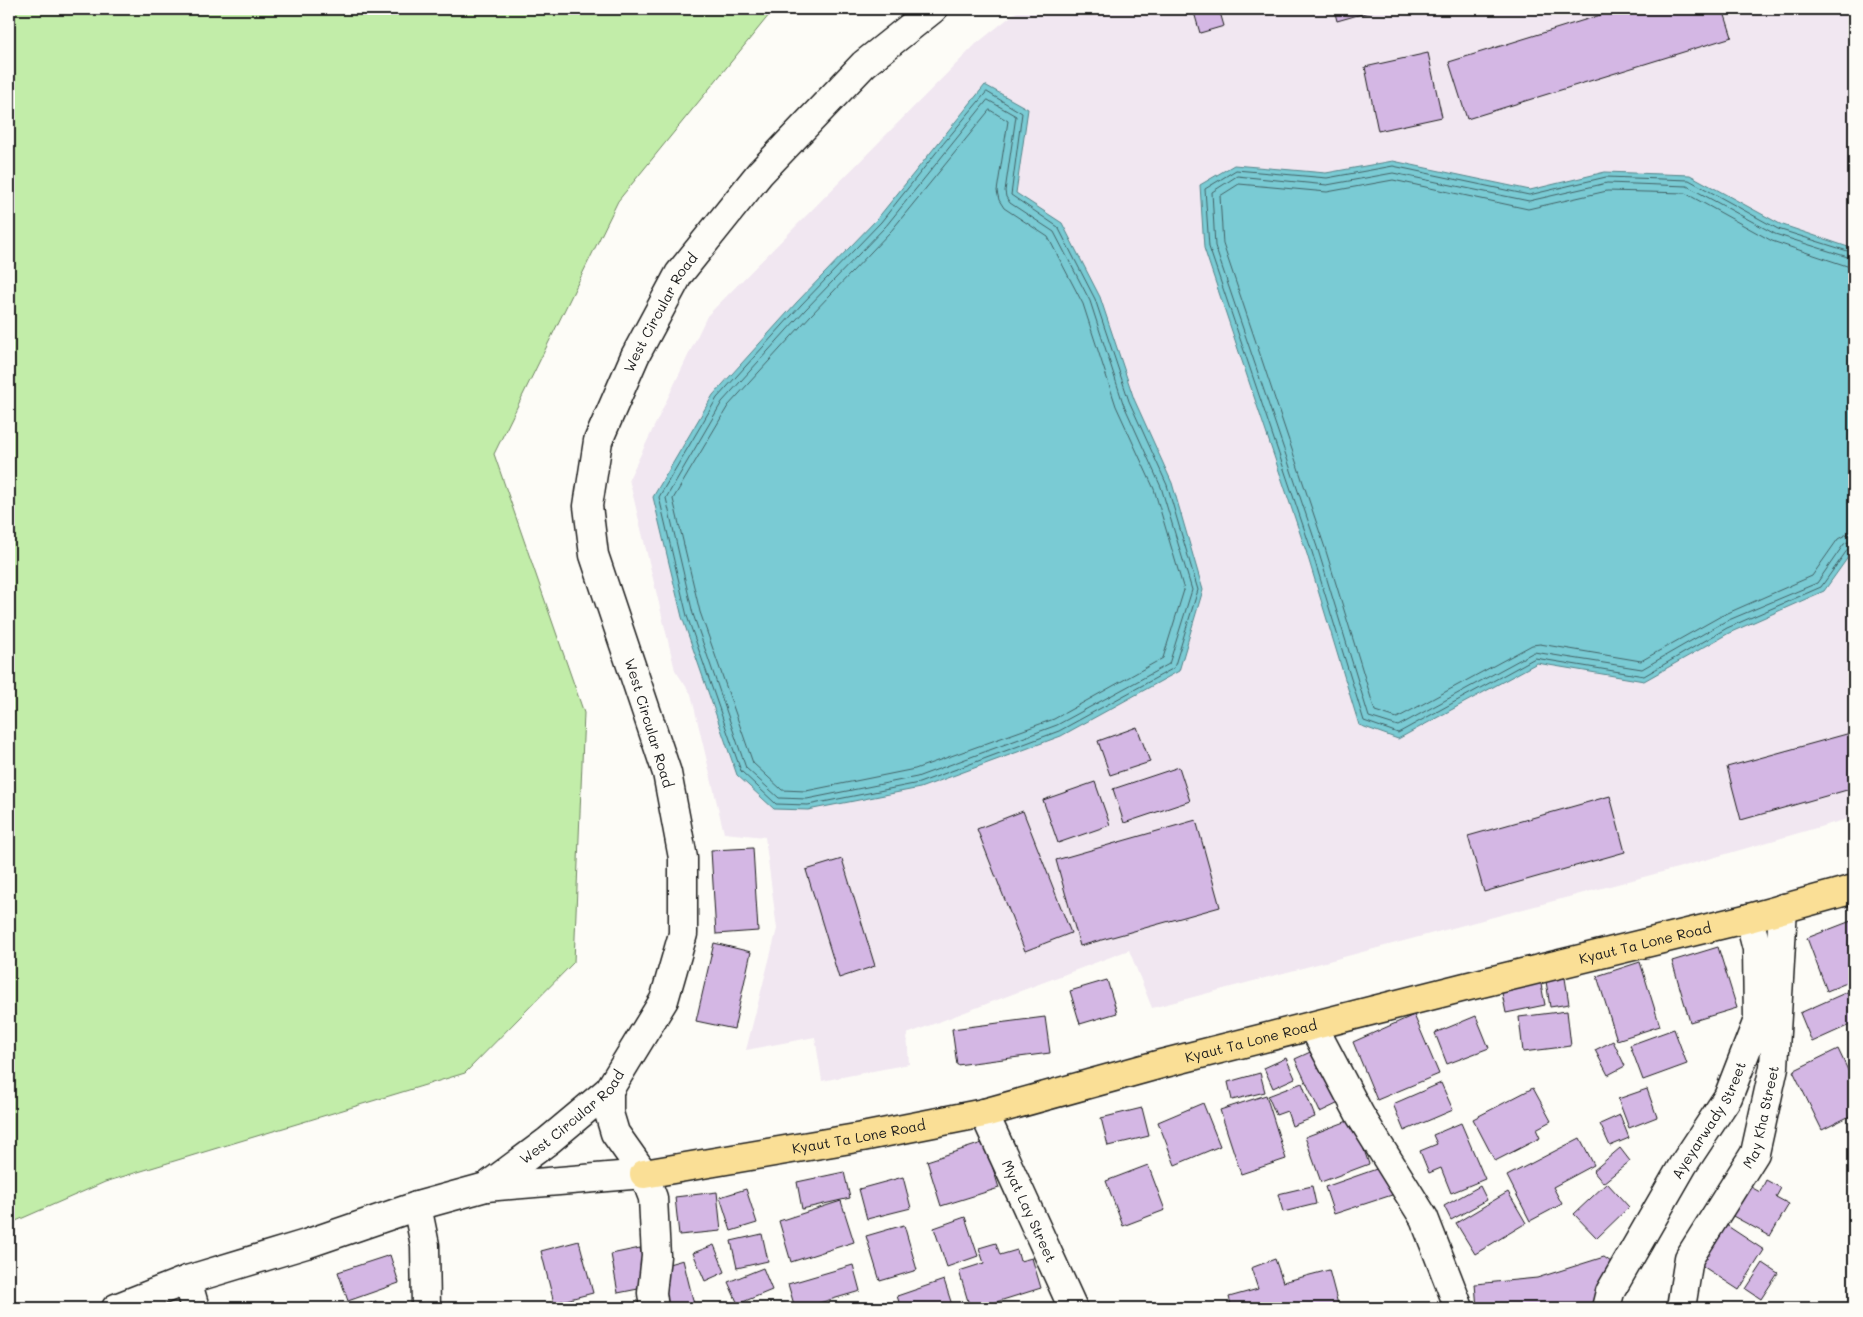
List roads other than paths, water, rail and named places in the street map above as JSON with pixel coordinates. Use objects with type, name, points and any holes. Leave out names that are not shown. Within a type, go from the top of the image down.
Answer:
[{"type":"main road","name":"Kyaut Ta Lone Road","points":[[644,1174],[862,1137],[984,1113],[1161,1064],[1750,918],[1854,889]]},
{"type":"street","name":"West Circular Road","points":[[116,1308],[187,1280],[306,1244],[417,1206],[486,1187],[548,1141],[609,1090],[664,1000],[683,934],[683,858],[667,773],[594,555],[588,506],[598,441],[635,356],[679,274],[760,173],[864,64],[933,9]]},
{"type":"street","name":"May Kha Street","points":[[1681,1308],[1689,1258],[1755,1153],[1774,1067],[1783,908]]},
{"type":"street","name":"Ayeyarwady Street","points":[[1606,1308],[1610,1292],[1673,1182],[1728,1097],[1758,1020],[1757,949],[1750,918]]},
{"type":"street","points":[[1313,1026],[1360,1115],[1424,1218],[1459,1308]]},
{"type":"street","points":[[609,1090],[609,1113],[615,1133],[644,1174],[653,1198],[656,1256],[652,1293],[654,1308]]},
{"type":"street","name":"Myat Lay Street","points":[[984,1113],[1073,1308]]},
{"type":"street","points":[[486,1187],[644,1174]]},
{"type":"street","points":[[417,1206],[425,1244],[426,1308]]},
{"type":"street","points":[[187,1280],[195,1308]]},
{"type":"water","points":[[985,85],[1028,109],[1016,193],[1062,223],[1100,297],[1134,399],[1172,483],[1203,590],[1179,671],[1061,736],[920,788],[808,810],[774,809],[737,775],[682,617],[653,497],[713,395],[797,302],[877,219]]},
{"type":"water","points":[[1393,161],[1530,190],[1605,172],[1690,175],[1780,224],[1854,249],[1854,549],[1824,591],[1729,633],[1644,681],[1537,663],[1398,739],[1359,725],[1307,554],[1204,248],[1200,185],[1234,165],[1326,173]]}]
